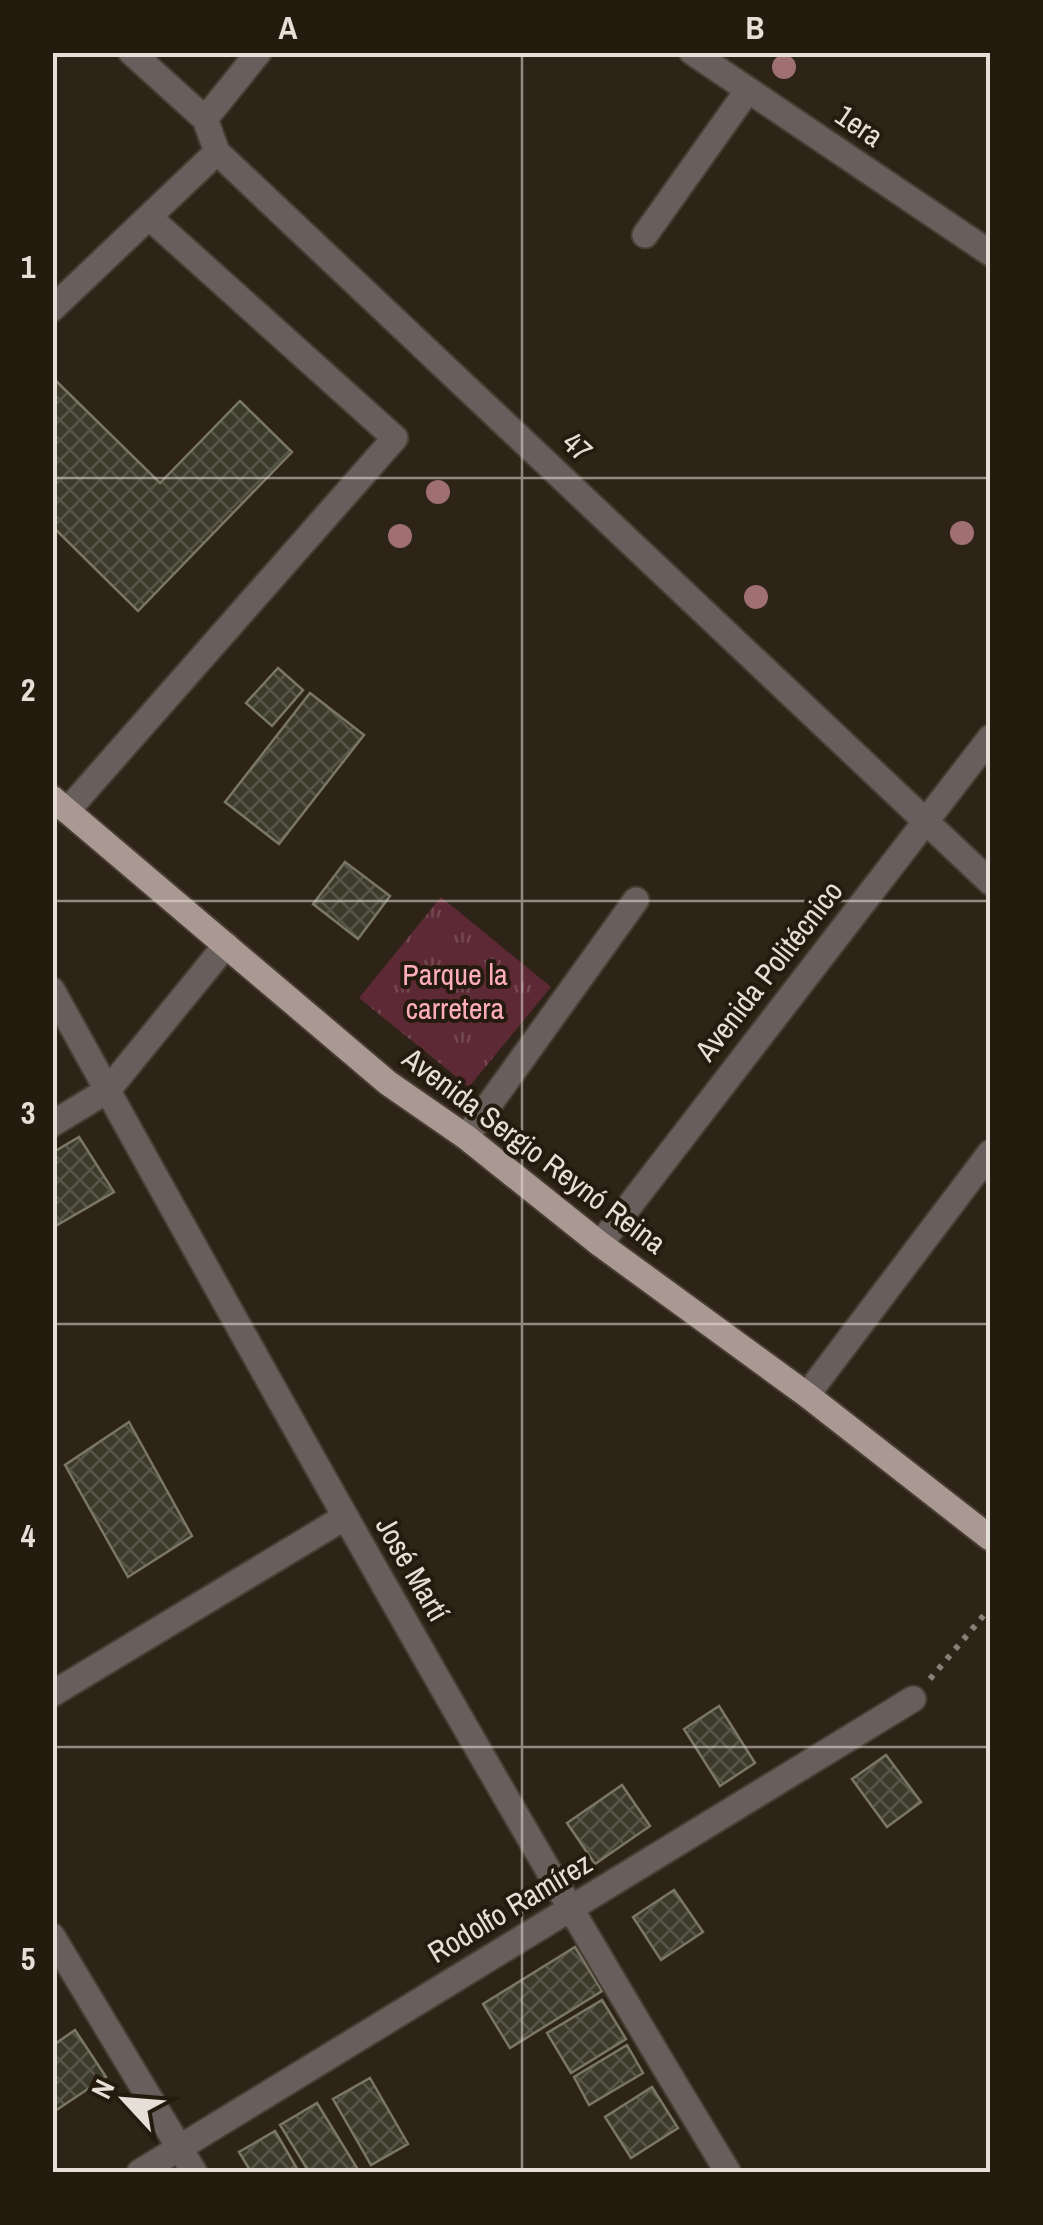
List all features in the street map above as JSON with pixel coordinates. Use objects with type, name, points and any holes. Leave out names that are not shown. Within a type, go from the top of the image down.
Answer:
[{"type":"main road","name":"Avenida Sergio Reynó Reina","points":[[60,805],[388,1083],[466,1137],[600,1244],[807,1396],[990,1538]]},
{"type":"street","name":"47","points":[[131,52],[205,119],[217,152],[990,882]]},
{"type":"street","points":[[205,119],[259,52]]},
{"type":"street","name":"1era","points":[[692,52],[990,253]]},
{"type":"street","points":[[645,236],[748,90]]},
{"type":"street","points":[[52,309],[217,152]]},
{"type":"street","points":[[60,805],[395,438],[149,216]]},
{"type":"street","name":"Avenida Politécnico","points":[[600,1244],[990,738]]},
{"type":"street","points":[[466,1137],[636,900]]},
{"type":"street","points":[[52,1124],[108,1090],[226,945]]},
{"type":"street","name":"José Martí","points":[[52,990],[569,1910],[728,2172]]},
{"type":"street","points":[[807,1396],[990,1153]]},
{"type":"street","points":[[52,1694],[345,1517]]},
{"type":"street","name":"Rodolfo Ramírez","points":[[140,2172],[913,1699]]},
{"type":"street","points":[[52,1936],[194,2172]]},
{"type":"path","points":[[913,1699],[990,1608]]},
{"type":"green space","name":"Parque la carretera","points":[[441,897],[551,987],[469,1087],[359,998]]},
{"type":"building","points":[[52,377],[160,483],[240,401],[292,452],[138,611],[52,526]]},
{"type":"building","points":[[278,668],[303,690],[272,726],[246,703]]},
{"type":"building","points":[[310,693],[364,735],[279,844],[225,802]]},
{"type":"building","points":[[345,862],[390,896],[358,939],[313,904]]},
{"type":"building","points":[[79,1137],[114,1192],[52,1228],[52,1153]]},
{"type":"building","points":[[129,1422],[192,1536],[128,1577],[65,1465]]},
{"type":"building","points":[[719,1706],[755,1763],[720,1786],[684,1729]]},
{"type":"building","points":[[886,1755],[921,1802],[887,1827],[852,1779]]},
{"type":"building","points":[[622,1785],[650,1826],[595,1864],[567,1823]]},
{"type":"building","points":[[674,1890],[703,1932],[661,1960],[633,1917]]},
{"type":"building","points":[[575,1947],[602,1991],[510,2048],[483,2004]]},
{"type":"building","points":[[602,2000],[626,2039],[571,2073],[547,2033]]},
{"type":"building","points":[[75,2030],[106,2077],[52,2113],[52,2046]]},
{"type":"building","points":[[627,2045],[643,2073],[589,2105],[574,2077]]},
{"type":"building","points":[[370,2078],[408,2144],[371,2165],[333,2099]]},
{"type":"building","points":[[652,2087],[678,2128],[631,2158],[605,2117]]},
{"type":"building","points":[[317,2103],[357,2168],[350,2172],[309,2172],[280,2125]]},
{"type":"building","points":[[275,2131],[299,2172],[251,2172],[239,2152]]}]
